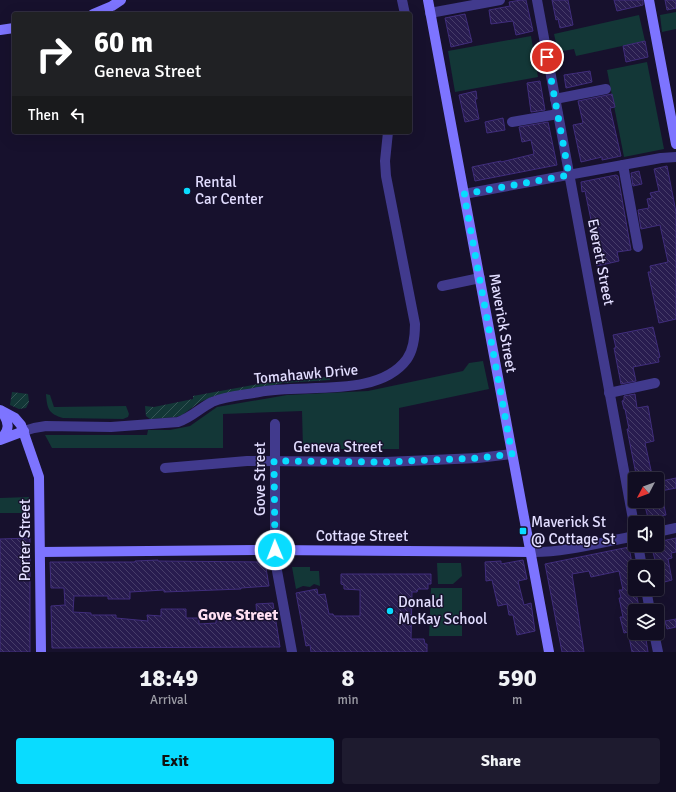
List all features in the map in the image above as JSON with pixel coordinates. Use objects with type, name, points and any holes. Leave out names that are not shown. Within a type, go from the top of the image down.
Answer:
[{"type":"main road","points":[[98,12],[112,6],[121,0]]},
{"type":"main road","name":"Maverick Street","points":[[428,0],[549,652]]},
{"type":"main road","points":[[649,0],[676,144]]},
{"type":"main road","points":[[0,30],[12,28]]},
{"type":"main road","points":[[0,411],[6,417],[8,428],[0,439]]},
{"type":"main road","name":"Porter Street","points":[[0,411],[15,418],[24,431],[40,480],[41,652]]},
{"type":"main road","points":[[0,439],[24,431]]},
{"type":"main road","name":"Cottage Street","points":[[40,552],[275,550],[530,552]]},
{"type":"street","points":[[402,0],[405,12]]},
{"type":"street","points":[[430,13],[500,0]]},
{"type":"street","name":"Everett Street","points":[[537,0],[632,516]]},
{"type":"street","points":[[555,99],[606,89]]},
{"type":"street","points":[[512,122],[558,114]]},
{"type":"street","name":"Tomahawk Drive","points":[[24,431],[46,426],[111,427],[178,422],[186,419],[202,408],[216,401],[262,391],[359,386],[379,380],[393,371],[407,359],[412,348],[415,324],[386,176],[385,161],[388,134]]},
{"type":"street","points":[[464,194],[662,158],[676,157]]},
{"type":"street","points":[[623,165],[638,247]]},
{"type":"street","points":[[442,286],[480,278]]},
{"type":"street","points":[[610,393],[655,383]]},
{"type":"street","name":"Gove Street","points":[[275,424],[275,560],[292,652]]},
{"type":"street","name":"Geneva Street","points":[[165,468],[247,461],[385,462],[478,458],[512,454]]},
{"type":"street","points":[[664,531],[676,528]]},
{"type":"street","name":"Cottage Street","points":[[530,552],[542,553],[558,551],[628,537]]},
{"type":"street","points":[[655,640],[658,652]]},
{"type":"green space","points":[[676,12],[676,29],[662,32],[660,15]]},
{"type":"green space","points":[[639,15],[645,41],[576,56],[574,49],[558,52],[554,34]]},
{"type":"green space","points":[[531,36],[538,77],[455,92],[448,51]]},
{"type":"green space","points":[[647,62],[664,149],[624,157],[607,70]]},
{"type":"green space","points":[[483,361],[489,389],[399,408],[399,449],[303,449],[302,411],[223,414],[223,448],[52,448],[45,435],[147,435],[148,430],[170,430],[190,426],[217,407],[287,395],[368,391],[463,371],[469,363]]},
{"type":"green space","points":[[330,377],[330,380],[283,383],[214,396],[200,402],[182,415],[176,417],[150,419],[146,416],[145,406],[154,407],[193,399],[193,396],[286,379]]},
{"type":"green space","points":[[12,392],[28,394],[29,402],[26,408],[19,409],[10,405]]},
{"type":"green space","points":[[46,394],[50,395],[54,407],[126,406],[129,414],[128,417],[123,419],[63,418],[52,413],[47,404]]},
{"type":"green space","points":[[29,497],[29,513],[0,513],[0,498]]},
{"type":"green space","points":[[437,563],[461,563],[462,576],[453,584],[438,584]]},
{"type":"green space","points":[[292,567],[310,567],[310,571],[319,571],[320,586],[314,584],[310,587],[303,586],[296,589]]},
{"type":"green space","points":[[431,588],[462,588],[462,636],[429,636]]},
{"type":"building","points":[[526,0],[533,31],[516,35],[513,21],[491,24],[489,10],[510,6],[509,2]]},
{"type":"building","points":[[552,0],[568,0],[573,25],[560,28],[558,19],[556,20]]},
{"type":"building","points":[[614,0],[643,0],[643,5],[617,11]]},
{"type":"building","points":[[665,0],[676,0],[676,8],[667,10]]},
{"type":"building","points":[[465,14],[472,42],[451,47],[445,18]]},
{"type":"building","points":[[645,41],[648,57],[626,62],[623,46]]},
{"type":"building","points":[[590,71],[592,82],[566,88],[564,75]]},
{"type":"building","points":[[540,81],[545,110],[531,112],[527,83]]},
{"type":"building","points":[[476,91],[477,99],[475,99],[479,119],[465,122],[459,95]]},
{"type":"building","points":[[612,94],[615,107],[610,108],[621,156],[602,160],[602,157],[581,162],[573,125],[583,123],[578,101]]},
{"type":"building","points":[[503,118],[505,130],[487,133],[485,122]]},
{"type":"building","points":[[548,122],[557,165],[475,181],[472,167],[534,154],[531,140],[522,142],[519,127]]},
{"type":"building","points":[[667,166],[676,212],[676,319],[659,323],[648,272],[651,272],[650,266],[668,262],[660,225],[641,229],[638,210],[649,208],[647,199],[652,198],[650,193],[659,191],[654,169]]},
{"type":"building","points":[[639,171],[642,184],[633,186],[631,173]]},
{"type":"building","points":[[616,175],[618,176],[631,250],[617,252],[619,261],[597,266],[588,221],[591,220],[585,191],[582,192],[581,182]]},
{"type":"building","points":[[653,327],[660,357],[658,358],[659,362],[633,367],[636,381],[621,384],[613,335]]},
{"type":"building","points":[[635,394],[637,408],[648,406],[654,441],[645,443],[651,472],[636,472],[627,429],[629,429],[622,401],[624,400],[624,396]]},
{"type":"building","points":[[676,478],[676,488],[664,490],[664,481]]},
{"type":"building","points":[[664,505],[666,515],[648,516],[646,508],[664,508]]},
{"type":"building","points":[[30,538],[30,652],[0,652],[0,539]]},
{"type":"building","points":[[676,538],[676,552],[671,553],[672,558],[668,559],[672,580],[664,582],[664,560],[655,560],[653,552],[664,552],[664,541]]},
{"type":"building","points":[[628,547],[628,552],[630,552],[631,560],[628,560],[628,596],[637,596],[638,604],[628,604],[628,632],[624,633],[620,617],[623,617],[619,590],[623,590],[619,571],[591,577],[589,571],[572,574],[584,652],[562,652],[545,564]]},
{"type":"building","points":[[158,560],[265,562],[269,586],[241,589],[130,592],[130,599],[108,599],[108,596],[74,596],[73,612],[91,613],[91,615],[116,615],[116,618],[148,621],[147,615],[161,616],[161,609],[186,609],[186,618],[199,618],[199,624],[216,623],[216,619],[228,619],[228,617],[257,617],[256,604],[273,603],[280,647],[52,648],[51,606],[65,605],[64,588],[51,588],[50,562],[135,562]]},
{"type":"building","points":[[523,560],[527,579],[518,581],[524,605],[531,603],[535,631],[517,635],[513,615],[509,615],[507,604],[498,606],[492,580],[486,581],[485,562],[501,561],[501,564]]},
{"type":"building","points":[[341,574],[431,574],[431,584],[428,584],[428,589],[418,589],[417,592],[412,592],[411,639],[424,639],[425,644],[427,644],[427,652],[311,652],[310,645],[306,646],[296,593],[317,589],[318,595],[325,594],[329,614],[333,614],[334,616],[360,616],[360,590],[344,589],[344,585],[341,584]]},
{"type":"building","points":[[676,619],[676,627],[667,629],[665,621]]},
{"type":"building","points":[[630,640],[646,640],[648,652],[632,652]]},
{"type":"place","name":"Rental Car Center","points":[[187,191]]},
{"type":"place","name":"Maverick St @ Cottage St","points":[[523,531]]},
{"type":"place","name":"Donald McKay School","points":[[390,611]]},
{"type":"district","name":"Gove Street","points":[[238,615]]},
{"type":"route","points":[[275,550],[274,461],[385,462],[478,458],[512,454],[464,194],[569,175],[547,57]]}]
